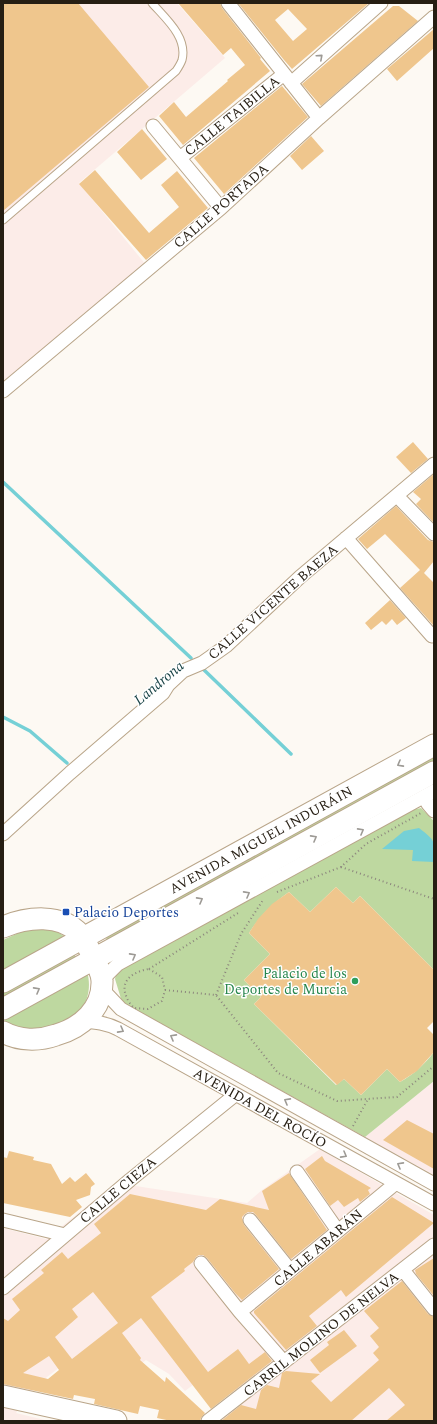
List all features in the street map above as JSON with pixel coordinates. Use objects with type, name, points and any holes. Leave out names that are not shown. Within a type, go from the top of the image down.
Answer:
[{"type":"main road","name":"AVENIDA MIGUEL INDURÁIN","points":[[3,982],[434,745]]},
{"type":"main road","name":"AVENIDA MIGUEL INDURÁIN","points":[[3,1009],[434,772]]},
{"type":"main road","points":[[4,1034],[20,1038],[42,1039],[67,1031],[83,1022],[96,1006],[102,984],[94,958],[83,938],[68,925],[51,920],[32,919],[6,923]]},
{"type":"main road","points":[[3,1396],[116,1421]]},
{"type":"street","points":[[228,3],[318,118]]},
{"type":"street","name":"CALLE TAIBILLA","points":[[180,158],[288,79],[381,3]]},
{"type":"street","name":"CALLE PORTADA","points":[[3,391],[221,208],[318,118],[434,17]]},
{"type":"street","points":[[153,126],[221,208]]},
{"type":"street","name":"CALLE VICENTE BAEZA","points":[[3,834],[70,773],[163,693],[168,685],[183,671],[202,663],[226,646],[300,577],[434,464]]},
{"type":"street","points":[[397,496],[434,534]]},
{"type":"street","points":[[346,538],[432,636]]},
{"type":"street","points":[[428,812],[429,794]]},
{"type":"street","points":[[102,984],[111,970],[123,961],[429,794]]},
{"type":"street","name":"AVENIDA DEL ROCÍO","points":[[102,984],[121,1009],[434,1184]]},
{"type":"street","name":"AVENIDA DEL ROCÍO","points":[[83,1022],[101,1022],[109,1024],[434,1204]]},
{"type":"street","points":[[235,1095],[230,1088],[232,1081],[235,1078],[244,1077]]},
{"type":"street","name":"CALLE CIEZA","points":[[3,1288],[130,1180],[235,1095]]},
{"type":"street","points":[[297,1172],[338,1231]]},
{"type":"street","name":"CALLE ABARÁN","points":[[240,1312],[396,1183]]},
{"type":"street","points":[[3,1220],[65,1235]]},
{"type":"street","points":[[250,1220],[290,1270]]},
{"type":"street","name":"CARRIL MOLINO DE NELVA","points":[[208,1421],[434,1245]]},
{"type":"street","points":[[201,1263],[240,1312],[284,1362]]},
{"type":"street","points":[[403,1270],[434,1309]]},
{"type":"lane","points":[[3,220],[176,71],[182,59],[182,45],[178,32],[152,3]]},
{"type":"path","points":[[271,894],[341,866],[366,844],[428,812]]},
{"type":"path","points":[[341,866],[434,900]]},
{"type":"path","points":[[216,995],[241,934],[264,897],[257,901]]},
{"type":"path","points":[[149,969],[162,977],[165,990],[162,1001],[148,1009],[134,1008],[126,997],[125,986],[130,975],[138,970],[149,969],[244,910]]},
{"type":"path","points":[[165,990],[216,995],[278,1073],[337,1102],[397,1097],[434,1066]]},
{"type":"path","points":[[348,1135],[368,1099]]},
{"type":"shaded area","points":[[3,3],[177,3],[225,58],[79,183],[151,271],[3,394]]},
{"type":"shaded area","points":[[434,1081],[434,1175],[365,1137]]},
{"type":"shaded area","points":[[320,1149],[434,1215],[434,1421],[204,1421],[236,1397],[214,1369],[185,1391],[169,1374],[146,1360],[119,1380],[60,1367],[30,1393],[16,1413],[49,1421],[3,1421],[3,1228],[46,1239],[116,1183],[247,1203],[262,1190]]},
{"type":"green space","points":[[434,755],[434,764],[108,943],[105,935]]},
{"type":"green space","points":[[421,808],[434,821],[434,970],[360,896],[353,903],[336,887],[310,912],[289,892],[267,911],[249,933],[270,954],[244,980],[261,997],[254,1004],[336,1085],[344,1079],[361,1095],[387,1069],[400,1082],[418,1069],[434,1052],[434,1081],[365,1137],[122,1002],[115,979],[117,970],[408,811]]},
{"type":"green space","points":[[42,928],[58,932],[65,937],[3,972],[3,940],[23,931]]},
{"type":"green space","points":[[73,953],[77,958],[3,998],[3,991]]},
{"type":"green space","points":[[87,972],[89,987],[85,1002],[80,1010],[66,1020],[47,1027],[28,1030],[11,1026],[4,1020]]},
{"type":"water","points":[[419,828],[432,839],[434,845],[434,862],[412,861],[413,850],[382,849],[404,831]]},
{"type":"building","points":[[3,3],[78,3],[149,87],[3,211]]},
{"type":"building","points":[[178,3],[220,3],[222,8],[270,71],[183,145],[159,116],[174,102],[186,117],[245,65],[231,48],[223,55]]},
{"type":"building","points":[[238,3],[369,3],[292,69]],"holes":[[[288,9],[307,29],[293,41],[275,20]]]},
{"type":"building","points":[[393,6],[399,6],[418,21],[321,106],[302,84]]},
{"type":"building","points":[[434,29],[434,48],[397,81],[387,69]]},
{"type":"building","points":[[282,86],[308,117],[224,194],[194,158]]},
{"type":"building","points":[[142,129],[167,159],[141,180],[117,152]]},
{"type":"building","points":[[311,136],[324,151],[302,170],[290,156]]},
{"type":"building","points":[[95,170],[149,233],[179,207],[161,185],[177,171],[208,208],[146,260],[79,184]]},
{"type":"building","points":[[413,442],[428,459],[411,473],[396,457]]},
{"type":"building","points":[[434,474],[434,523],[416,504],[421,499],[413,492]]},
{"type":"building","points":[[396,506],[428,540],[434,542],[434,561],[424,573],[434,583],[434,626],[400,588],[420,570],[385,534],[367,549],[358,539]]},
{"type":"building","points":[[390,600],[406,618],[397,625],[392,619],[386,625],[382,621],[371,630],[365,623]]},
{"type":"building","points":[[336,887],[353,903],[360,896],[434,970],[434,1021],[427,1028],[434,1035],[434,1052],[417,1071],[400,1082],[387,1069],[361,1095],[344,1079],[337,1085],[254,1004],[261,997],[244,980],[270,954],[249,933],[258,919],[272,904],[289,892],[310,912]]},
{"type":"building","points":[[407,1120],[434,1134],[434,1169],[383,1140]]},
{"type":"building","points":[[9,1151],[34,1157],[33,1160],[51,1164],[62,1184],[70,1177],[75,1182],[86,1173],[95,1184],[91,1187],[90,1195],[76,1200],[82,1207],[70,1217],[3,1203],[3,1157],[7,1158]]},
{"type":"building","points":[[322,1156],[325,1161],[371,1188],[368,1190],[370,1194],[360,1202],[358,1198],[344,1207],[338,1200],[330,1206],[305,1169]]},
{"type":"building","points":[[289,1173],[327,1230],[291,1259],[256,1215],[253,1212],[248,1212],[242,1217],[244,1225],[279,1269],[242,1300],[207,1258],[203,1255],[199,1255],[184,1269],[185,1271],[151,1297],[208,1372],[238,1349],[249,1364],[265,1352],[272,1361],[211,1409],[141,1318],[122,1333],[141,1358],[140,1360],[165,1382],[166,1377],[205,1413],[200,1421],[171,1421],[157,1418],[159,1410],[140,1406],[138,1414],[94,1404],[95,1399],[74,1395],[73,1399],[3,1384],[3,1318],[8,1321],[20,1310],[12,1299],[44,1273],[41,1270],[62,1252],[68,1259],[101,1233],[94,1224],[130,1194],[206,1210],[220,1199],[269,1210],[262,1191]],"holes":[[[93,1292],[118,1323],[72,1359],[55,1337],[78,1317],[72,1309]],[[49,1356],[59,1370],[48,1379],[23,1373]]]},
{"type":"building","points":[[392,1197],[434,1223],[346,1297],[341,1290],[309,1316],[317,1326],[286,1350],[254,1313],[254,1311]]},
{"type":"building","points":[[434,1258],[434,1296],[416,1274],[415,1270]]},
{"type":"building","points":[[402,1281],[428,1314],[434,1317],[434,1421],[386,1421],[405,1405],[389,1388],[351,1421],[221,1421],[241,1405],[256,1409],[261,1390],[267,1385],[279,1388],[282,1373],[286,1371],[320,1374],[311,1381],[331,1402],[379,1360],[373,1353],[379,1347],[370,1336],[379,1328],[364,1311]]},
{"type":"building","points":[[344,1330],[357,1346],[320,1373],[310,1360],[329,1345],[327,1342]]},
{"type":"waterway","name":"Landrona","points":[[3,482],[191,658]]},
{"type":"waterway","name":"Landrona","points":[[200,668],[202,668],[291,754]]},
{"type":"waterway","name":"Landrona","points":[[3,717],[30,731],[67,763]]},
{"type":"place","name":"Palacio Deportes","points":[[66,912]]},
{"type":"place","name":"Palacio de los Deportes de Murcia","points":[[355,981]]}]
